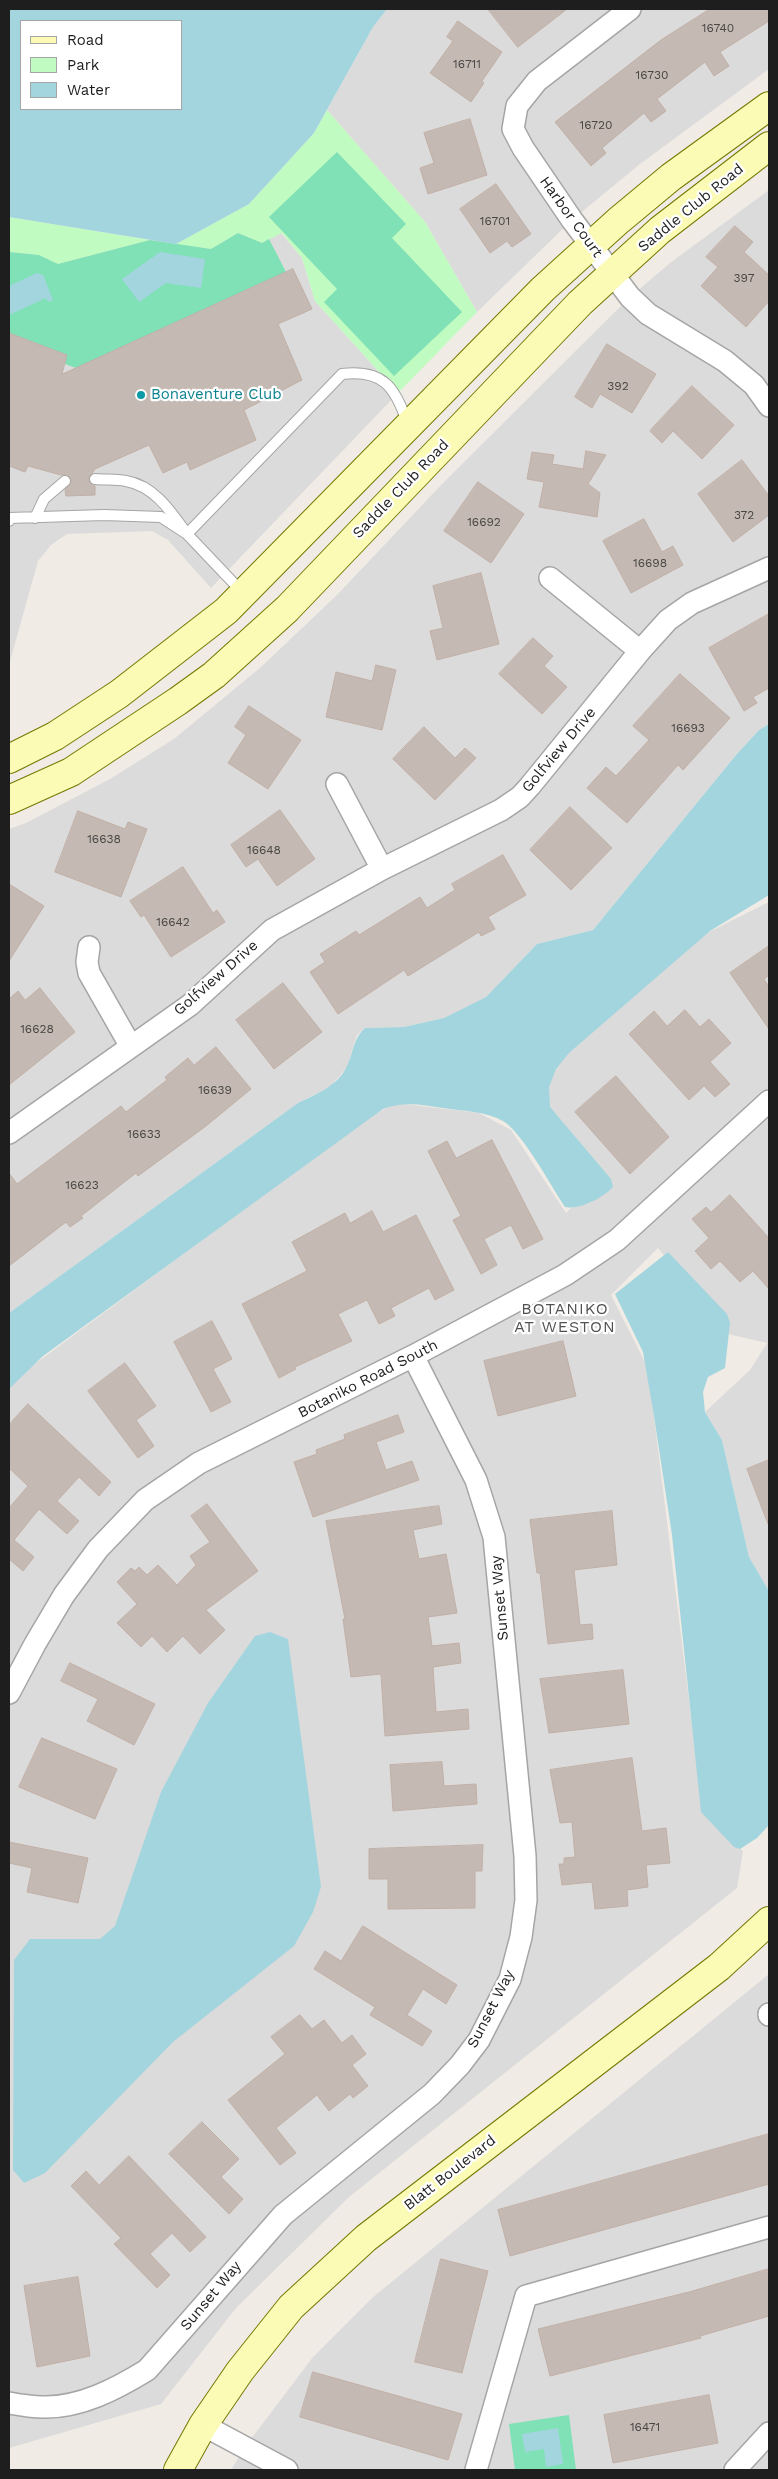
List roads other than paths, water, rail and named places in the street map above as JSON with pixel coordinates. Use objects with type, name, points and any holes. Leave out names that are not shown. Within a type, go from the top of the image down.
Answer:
[{"type":"street","name":"Harbor Court","points":[[630,9],[537,81],[517,106],[513,129],[523,148],[630,297],[648,314],[725,361],[754,385],[769,406]]},
{"type":"street","points":[[9,758],[55,736],[119,694],[206,628],[244,594],[543,289],[591,245],[671,177],[769,106]]},
{"type":"street","name":"Saddle Club Road","points":[[9,800],[71,772],[178,702],[253,642],[294,602],[580,303],[660,230],[769,146]]},
{"type":"street","name":"Golfview Drive","points":[[9,1133],[130,1045],[190,1005],[272,930],[382,869],[501,810],[520,797],[640,651],[668,620],[692,603],[769,568]]},
{"type":"street","points":[[550,578],[640,651]]},
{"type":"street","points":[[337,784],[382,869]]},
{"type":"street","points":[[89,947],[87,962],[89,973],[130,1045]]},
{"type":"street","name":"Botaniko Road South","points":[[9,1694],[34,1644],[64,1595],[98,1549],[145,1500],[199,1463],[413,1356],[565,1275],[617,1240],[769,1100]]},
{"type":"street","name":"Sunset Way","points":[[9,2403],[44,2408],[79,2402],[119,2387],[147,2370],[283,2215],[432,2094],[460,2065],[479,2040],[510,1979],[521,1937],[526,1900],[525,1856],[494,1537],[476,1480],[413,1356]]},
{"type":"street","name":"Blatt Boulevard","points":[[178,2470],[203,2424],[240,2371],[291,2308],[366,2238],[719,1967],[769,1921]]},
{"type":"street","points":[[476,2470],[526,2296],[769,2227]]},
{"type":"street","points":[[203,2424],[287,2470]]},
{"type":"street","points":[[735,2470],[769,2433]]},
{"type":"lane","points":[[187,534],[342,374],[361,371],[389,385],[399,399],[408,426]]},
{"type":"lane","points":[[95,479],[128,481],[150,491],[167,505],[187,534],[244,594]]},
{"type":"lane","points":[[35,518],[44,500],[65,481]]},
{"type":"lane","points":[[9,519],[143,515],[161,517],[187,534]]},
{"type":"water","points":[[9,9],[387,9],[373,27],[314,133],[249,204],[176,244],[9,217]]},
{"type":"water","points":[[160,252],[205,259],[201,288],[166,283],[139,302],[122,279]]},
{"type":"water","points":[[37,273],[43,275],[53,300],[48,302],[46,298],[9,315],[9,286]]},
{"type":"water","points":[[769,724],[769,895],[710,931],[569,1053],[556,1069],[549,1087],[550,1107],[611,1179],[613,1187],[609,1191],[584,1205],[565,1207],[519,1136],[503,1121],[489,1115],[406,1104],[383,1109],[43,1356],[9,1389],[9,1313],[298,1103],[319,1093],[332,1084],[343,1073],[356,1041],[365,1028],[404,1027],[444,1018],[486,997],[537,944],[593,930],[736,755],[759,730]]},
{"type":"water","points":[[668,1252],[727,1314],[730,1323],[725,1368],[708,1377],[703,1392],[705,1412],[722,1440],[749,1557],[769,1591],[769,1825],[757,1838],[740,1849],[734,1847],[701,1812],[672,1535],[654,1416],[643,1352],[615,1294]]},
{"type":"water","points":[[270,1632],[288,1639],[321,1887],[313,1912],[294,1946],[173,2042],[45,2173],[24,2183],[13,2170],[14,1960],[30,1939],[100,1939],[115,1926],[161,1792],[208,1703],[255,1636]]},
{"type":"water","points":[[558,2428],[563,2464],[546,2467],[544,2449],[525,2452],[522,2434]]},
{"type":"place","name":"Bonaventure Club","points":[[141,395]]},
{"type":"district","name":"BOTANIKO AT WESTON","points":[[565,1318]]}]
